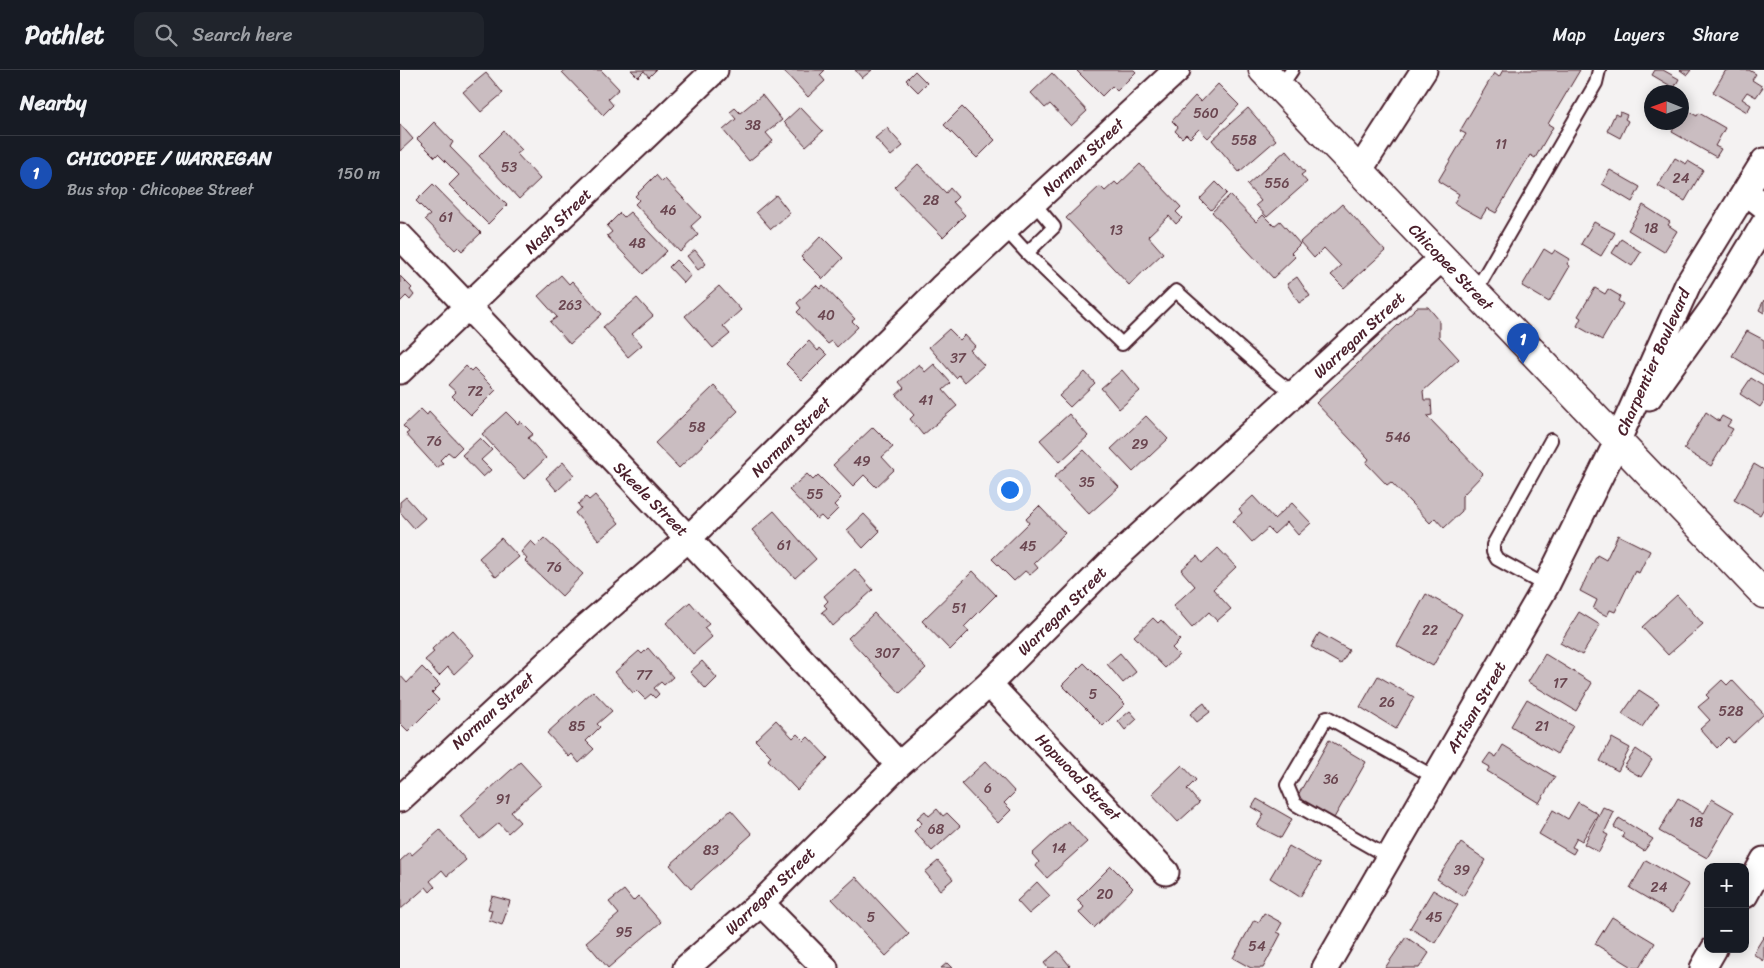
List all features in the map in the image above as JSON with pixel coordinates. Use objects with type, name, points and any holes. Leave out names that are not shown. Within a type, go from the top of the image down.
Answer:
[{"type":"main road","name":"Chicopee Street","points":[[1278,76],[1359,171],[1764,594]]},
{"type":"street","name":"Nash Street","points":[[400,371],[715,70]]},
{"type":"street","name":"Norman Street","points":[[400,799],[584,628],[689,538],[941,288],[1177,70]]},
{"type":"street","points":[[1359,171],[1424,70]]},
{"type":"street","name":"Charpentier Boulevard","points":[[1618,442],[1688,284],[1755,199],[1764,161]]},
{"type":"street","name":"Charpentier Boulevard","points":[[1618,442],[1715,305],[1764,224]]},
{"type":"street","name":"Skeele Street","points":[[400,236],[595,443],[689,538],[899,765]]},
{"type":"street","name":"Warregan Street","points":[[686,968],[761,903],[899,765],[989,684],[1110,563],[1442,258]]},
{"type":"street","name":"Artisan Street","points":[[1325,968],[1546,586],[1618,442]]},
{"type":"street","name":"Hopwood Street","points":[[989,684],[1166,872]]},
{"type":"street","points":[[1749,888],[1764,860]]},
{"type":"street","points":[[761,903],[825,968]]},
{"type":"street","points":[[1703,968],[1712,953]]},
{"type":"lane","points":[[1475,292],[1596,83],[1599,70]]},
{"type":"lane","points":[[1027,253],[1054,227],[1034,202]]},
{"type":"lane","points":[[1005,229],[1027,253],[1122,344],[1176,291],[1271,376],[1294,394]]},
{"type":"lane","points":[[1546,586],[1497,559],[1493,552],[1493,545],[1551,440]]},
{"type":"lane","points":[[1390,858],[1295,804],[1287,785],[1327,717],[1436,778]]},
{"type":"building","points":[[565,70],[601,70],[619,89],[608,99],[613,105],[603,115],[562,72]]},
{"type":"building","points":[[631,70],[656,70],[649,77],[644,71],[638,77]]},
{"type":"building","points":[[783,70],[825,70],[820,75],[825,81],[808,97]]},
{"type":"building","points":[[855,70],[872,70],[862,78]]},
{"type":"building","points":[[1078,70],[1134,70],[1136,72],[1117,91],[1112,86],[1102,96]]},
{"type":"building","points":[[1503,70],[1580,70],[1548,124],[1553,127],[1535,158],[1530,155],[1496,213],[1487,208],[1481,218],[1454,203],[1459,194],[1438,181],[1466,134],[1460,131],[1494,73],[1499,77]]},
{"type":"building","points":[[1655,70],[1663,70],[1679,79],[1676,85],[1669,85],[1652,75]]},
{"type":"building","points":[[1680,70],[1691,70],[1687,75]]},
{"type":"building","points":[[1726,70],[1749,70],[1756,74],[1752,80],[1763,87],[1756,97],[1747,92],[1742,99],[1751,105],[1747,112],[1713,92]]},
{"type":"building","points":[[915,71],[927,83],[918,92],[906,80]]},
{"type":"building","points":[[486,73],[503,93],[481,112],[463,92]]},
{"type":"building","points":[[1052,73],[1087,111],[1071,126],[1050,104],[1045,108],[1031,93]]},
{"type":"building","points":[[1218,84],[1239,105],[1208,138],[1199,129],[1190,138],[1186,134],[1182,138],[1175,131],[1178,127],[1172,121],[1195,96],[1201,102]]},
{"type":"building","points":[[762,95],[782,120],[766,133],[773,141],[749,161],[723,130],[736,119],[730,112],[735,108],[740,113]]},
{"type":"building","points":[[800,107],[823,131],[806,146],[784,122]]},
{"type":"building","points":[[962,107],[995,140],[977,158],[944,125]]},
{"type":"building","points":[[1248,108],[1276,140],[1239,172],[1212,140]]},
{"type":"building","points":[[1620,112],[1627,115],[1625,119],[1628,121],[1620,138],[1607,131],[1615,114],[1619,116]]},
{"type":"building","points":[[1689,112],[1697,116],[1699,113],[1725,128],[1715,146],[1721,149],[1716,157],[1672,132],[1673,130],[1689,130]]},
{"type":"building","points":[[434,122],[453,142],[450,147],[507,205],[488,224],[449,185],[459,175],[438,154],[435,157],[417,139]]},
{"type":"building","points":[[400,124],[413,139],[400,151]]},
{"type":"building","points":[[887,128],[903,146],[891,156],[875,138]]},
{"type":"building","points":[[504,131],[522,150],[517,154],[540,179],[519,199],[479,156]]},
{"type":"building","points":[[1286,150],[1305,172],[1301,175],[1307,182],[1267,217],[1256,205],[1261,201],[1247,185]]},
{"type":"building","points":[[1675,158],[1686,164],[1688,161],[1703,170],[1685,201],[1658,186]]},
{"type":"building","points":[[918,164],[946,193],[950,188],[958,197],[953,202],[965,215],[943,237],[894,187]]},
{"type":"building","points":[[1140,164],[1181,207],[1176,212],[1182,218],[1176,224],[1169,216],[1148,236],[1163,253],[1129,285],[1066,218],[1100,186],[1105,191],[1115,182],[1118,185]]},
{"type":"building","points":[[1610,170],[1640,187],[1632,202],[1602,184]]},
{"type":"building","points":[[656,175],[662,182],[665,179],[701,217],[691,226],[698,235],[680,252],[635,204],[639,200],[635,196]]},
{"type":"building","points":[[1216,182],[1227,193],[1211,210],[1200,199]]},
{"type":"building","points":[[433,184],[481,233],[462,251],[458,247],[455,250],[425,219],[430,215],[416,201]]},
{"type":"building","points":[[776,195],[790,213],[771,229],[756,212]]},
{"type":"building","points":[[1230,195],[1256,222],[1263,215],[1274,226],[1280,221],[1300,244],[1291,253],[1295,257],[1273,278],[1212,212]]},
{"type":"building","points":[[1342,204],[1385,251],[1344,288],[1331,275],[1341,266],[1324,248],[1314,258],[1300,242]]},
{"type":"building","points":[[1643,205],[1670,222],[1668,225],[1677,231],[1664,252],[1628,230]]},
{"type":"building","points":[[630,212],[667,251],[643,274],[607,236],[612,232],[607,226],[620,213],[624,217]]},
{"type":"building","points":[[1594,222],[1615,233],[1601,256],[1581,244]]},
{"type":"building","points":[[821,236],[843,258],[823,279],[801,257]]},
{"type":"building","points":[[1621,239],[1641,252],[1632,266],[1612,253]]},
{"type":"building","points":[[1544,249],[1552,254],[1555,250],[1570,259],[1567,264],[1570,266],[1549,302],[1522,286]]},
{"type":"building","points":[[695,250],[706,264],[698,270],[687,256]]},
{"type":"building","points":[[676,260],[691,275],[684,283],[669,267]]},
{"type":"building","points":[[561,275],[569,284],[572,281],[602,314],[570,344],[550,322],[557,317],[538,296]]},
{"type":"building","points":[[400,276],[412,288],[410,290],[414,295],[410,300],[406,296],[400,302]]},
{"type":"building","points":[[1297,277],[1310,296],[1299,303],[1287,284]]},
{"type":"building","points":[[816,285],[820,289],[823,285],[855,319],[852,321],[858,327],[837,347],[832,341],[828,344],[797,312],[801,308],[797,303]]},
{"type":"building","points":[[719,286],[741,310],[723,326],[730,334],[713,348],[685,316]]},
{"type":"building","points":[[1595,288],[1605,294],[1608,289],[1620,296],[1618,301],[1623,304],[1602,340],[1577,326],[1581,318],[1578,316]]},
{"type":"building","points":[[637,298],[653,316],[632,334],[642,345],[628,357],[603,327]]},
{"type":"building","points":[[1764,300],[1764,313],[1759,310]]},
{"type":"building","points":[[1417,307],[1428,307],[1439,320],[1439,337],[1459,359],[1423,391],[1424,400],[1431,400],[1432,415],[1427,416],[1483,474],[1462,496],[1462,511],[1444,528],[1435,518],[1430,523],[1391,482],[1387,485],[1366,463],[1369,459],[1316,403]]},
{"type":"building","points":[[949,329],[960,340],[965,335],[975,346],[970,350],[984,365],[965,382],[959,375],[956,378],[929,347]]},
{"type":"building","points":[[1747,331],[1764,340],[1764,375],[1732,356]]},
{"type":"building","points":[[809,341],[818,351],[820,348],[827,355],[802,380],[786,364]]},
{"type":"building","points":[[919,364],[925,372],[934,364],[951,383],[943,390],[957,406],[923,435],[910,419],[914,415],[896,395],[904,388],[899,382]]},
{"type":"building","points":[[466,366],[471,371],[474,368],[496,390],[471,415],[452,396],[456,392],[448,385]]},
{"type":"building","points":[[1122,370],[1140,391],[1119,409],[1101,388]]},
{"type":"building","points":[[1085,372],[1095,383],[1070,407],[1059,396]]},
{"type":"building","points":[[1751,378],[1764,386],[1764,401],[1760,407],[1740,394]]},
{"type":"building","points":[[714,386],[738,411],[679,468],[655,443]]},
{"type":"building","points":[[421,409],[427,415],[429,412],[462,447],[453,456],[448,452],[440,460],[443,463],[437,468],[406,434],[409,432],[403,426]]},
{"type":"building","points":[[506,412],[518,424],[520,421],[533,434],[528,438],[546,458],[524,479],[482,434]]},
{"type":"building","points":[[1706,412],[1719,421],[1722,416],[1731,421],[1727,426],[1733,429],[1711,466],[1684,449]]},
{"type":"building","points":[[1069,414],[1088,436],[1060,462],[1040,440]]},
{"type":"building","points":[[1146,416],[1168,439],[1133,472],[1111,449]]},
{"type":"building","points":[[873,427],[893,447],[882,457],[894,470],[876,487],[864,475],[853,486],[833,465]]},
{"type":"building","points":[[480,438],[492,450],[481,460],[491,470],[483,477],[462,455]]},
{"type":"building","points":[[1084,450],[1119,487],[1089,514],[1054,477]]},
{"type":"building","points":[[563,462],[574,475],[557,491],[546,478]]},
{"type":"building","points":[[1754,464],[1764,470],[1764,508],[1760,515],[1734,500]]},
{"type":"building","points":[[807,474],[813,480],[818,475],[841,498],[834,505],[838,509],[826,521],[821,516],[817,519],[789,490]]},
{"type":"building","points":[[595,495],[619,523],[599,540],[575,513],[581,508],[578,504],[586,497],[589,500]]},
{"type":"building","points":[[1253,496],[1274,519],[1292,503],[1311,523],[1298,535],[1287,522],[1274,534],[1268,528],[1252,542],[1233,521],[1242,513],[1239,509]]},
{"type":"building","points":[[406,497],[425,518],[414,528],[400,512],[400,502]]},
{"type":"building","points":[[1039,506],[1065,533],[1034,563],[1038,568],[1030,575],[1025,571],[1014,581],[992,559],[1029,523],[1026,519]]},
{"type":"building","points":[[774,511],[816,559],[795,578],[752,530]]},
{"type":"building","points":[[864,514],[880,531],[863,548],[847,530]]},
{"type":"building","points":[[1618,535],[1650,551],[1639,573],[1635,571],[1615,612],[1610,610],[1607,616],[1593,609],[1597,600],[1580,591],[1597,555],[1606,560]]},
{"type":"building","points":[[501,538],[519,557],[496,577],[479,558]]},
{"type":"building","points":[[544,538],[583,574],[562,596],[525,561],[527,559],[521,552],[531,541],[536,546]]},
{"type":"building","points":[[1218,548],[1236,567],[1213,589],[1231,609],[1217,621],[1209,612],[1192,628],[1173,606],[1195,586],[1181,570],[1197,556],[1202,563]]},
{"type":"building","points":[[855,569],[873,590],[833,626],[822,612],[827,608],[824,605],[828,601],[824,596]]},
{"type":"building","points":[[973,571],[996,595],[964,627],[969,631],[950,650],[922,621]]},
{"type":"building","points":[[1426,594],[1462,614],[1433,666],[1397,646]]},
{"type":"building","points":[[1677,595],[1703,624],[1668,655],[1642,627]]},
{"type":"building","points":[[690,602],[709,624],[704,628],[712,637],[693,654],[666,623]]},
{"type":"building","points":[[1579,612],[1600,625],[1582,655],[1560,643]]},
{"type":"building","points":[[874,613],[926,668],[900,693],[848,638]]},
{"type":"building","points":[[1153,618],[1158,623],[1161,620],[1180,640],[1172,648],[1179,655],[1165,668],[1134,636]]},
{"type":"building","points":[[452,630],[474,655],[454,674],[448,667],[439,676],[425,660],[434,652],[432,649]]},
{"type":"building","points":[[1319,633],[1349,650],[1341,664],[1311,647]]},
{"type":"building","points":[[648,648],[673,677],[664,685],[661,682],[654,688],[659,694],[655,698],[651,694],[645,699],[636,690],[633,693],[615,672],[639,651],[642,654]]},
{"type":"building","points":[[1120,653],[1136,672],[1123,683],[1107,664]]},
{"type":"building","points":[[1545,654],[1592,683],[1576,711],[1528,682]]},
{"type":"building","points":[[702,661],[717,678],[706,689],[690,672]]},
{"type":"building","points":[[1084,663],[1125,704],[1103,726],[1062,685]]},
{"type":"building","points":[[422,667],[440,685],[432,693],[439,700],[408,731],[400,723],[400,675],[407,683]]},
{"type":"building","points":[[1378,676],[1414,697],[1396,729],[1360,707]]},
{"type":"building","points":[[1722,680],[1727,685],[1732,680],[1764,714],[1733,743],[1728,737],[1717,748],[1700,729],[1710,720],[1698,707],[1709,698],[1706,695]]},
{"type":"building","points":[[1639,690],[1659,703],[1642,727],[1622,714]]},
{"type":"building","points":[[593,691],[612,711],[597,724],[600,727],[586,741],[594,749],[579,763],[572,754],[569,757],[547,733]]},
{"type":"building","points":[[1527,699],[1573,726],[1557,754],[1511,726]]},
{"type":"building","points":[[1204,703],[1210,712],[1197,722],[1190,714]]},
{"type":"building","points":[[1130,711],[1137,719],[1125,730],[1118,721]]},
{"type":"building","points":[[776,720],[793,738],[797,734],[804,741],[808,737],[828,758],[797,790],[768,760],[771,756],[755,740]]},
{"type":"building","points":[[1612,738],[1630,748],[1618,771],[1600,761]]},
{"type":"building","points":[[1329,740],[1366,762],[1334,818],[1297,797]]},
{"type":"building","points":[[1503,745],[1555,777],[1539,803],[1487,771],[1490,767],[1483,763],[1490,753],[1496,757]]},
{"type":"building","points":[[1636,749],[1652,760],[1641,777],[1624,767]]},
{"type":"building","points":[[986,761],[1015,792],[1004,803],[1011,810],[998,823],[961,784]]},
{"type":"building","points":[[520,762],[541,785],[511,812],[520,822],[508,833],[499,823],[480,839],[460,816]]},
{"type":"building","points":[[1182,765],[1196,780],[1187,789],[1199,803],[1178,822],[1152,794]]},
{"type":"building","points":[[1678,798],[1704,813],[1712,799],[1734,812],[1707,858],[1659,831]]},
{"type":"building","points":[[1257,799],[1292,819],[1281,838],[1257,826],[1264,814],[1252,807]]},
{"type":"building","points":[[1578,802],[1598,814],[1582,841],[1577,838],[1572,847],[1576,849],[1573,854],[1539,834],[1553,810],[1568,819]]},
{"type":"building","points":[[1603,807],[1614,812],[1604,833],[1608,835],[1599,852],[1584,844]]},
{"type":"building","points":[[937,809],[943,816],[947,813],[960,826],[932,851],[914,831],[922,823],[917,818],[925,811],[929,816]]},
{"type":"building","points":[[731,810],[752,834],[691,889],[670,865]]},
{"type":"building","points":[[1619,818],[1653,839],[1644,851],[1622,837],[1624,833],[1614,827]]},
{"type":"building","points":[[1068,821],[1087,842],[1047,878],[1036,866],[1039,862],[1032,854]]},
{"type":"building","points":[[440,830],[466,860],[447,876],[442,870],[430,881],[435,887],[430,892],[426,887],[401,909],[400,861],[410,852],[412,855]]},
{"type":"building","points":[[1461,843],[1486,860],[1463,896],[1437,879]]},
{"type":"building","points":[[1289,846],[1320,864],[1300,897],[1270,878]]},
{"type":"building","points":[[1646,860],[1689,885],[1672,913],[1630,888]]},
{"type":"building","points":[[938,861],[953,879],[940,890],[925,872]]},
{"type":"building","points":[[1111,866],[1133,888],[1094,928],[1079,913],[1084,907],[1077,900]]},
{"type":"building","points":[[856,877],[909,934],[886,956],[832,899]]},
{"type":"building","points":[[1037,882],[1050,896],[1029,914],[1017,901]]},
{"type":"building","points":[[624,890],[633,901],[638,896],[661,922],[608,968],[586,942],[619,914],[609,902]]},
{"type":"building","points":[[1433,890],[1458,905],[1435,943],[1410,928]]},
{"type":"building","points":[[492,896],[510,901],[502,925],[489,920],[492,910],[488,909]]},
{"type":"building","points":[[1264,913],[1282,923],[1277,932],[1281,934],[1263,968],[1251,968],[1233,958],[1254,920],[1259,922]]},
{"type":"building","points":[[1612,917],[1655,943],[1639,968],[1634,968],[1595,944]]},
{"type":"building","points":[[1764,936],[1764,961],[1753,954]]},
{"type":"building","points":[[1406,937],[1429,953],[1419,968],[1385,968]]},
{"type":"building","points":[[1058,951],[1070,966],[1068,968],[1048,968],[1044,963]]},
{"type":"building","points":[[947,963],[952,968],[941,968]]},
{"type":"place","name":"CHICOPEE / WARREGAN","points":[[1523,364]]}]
